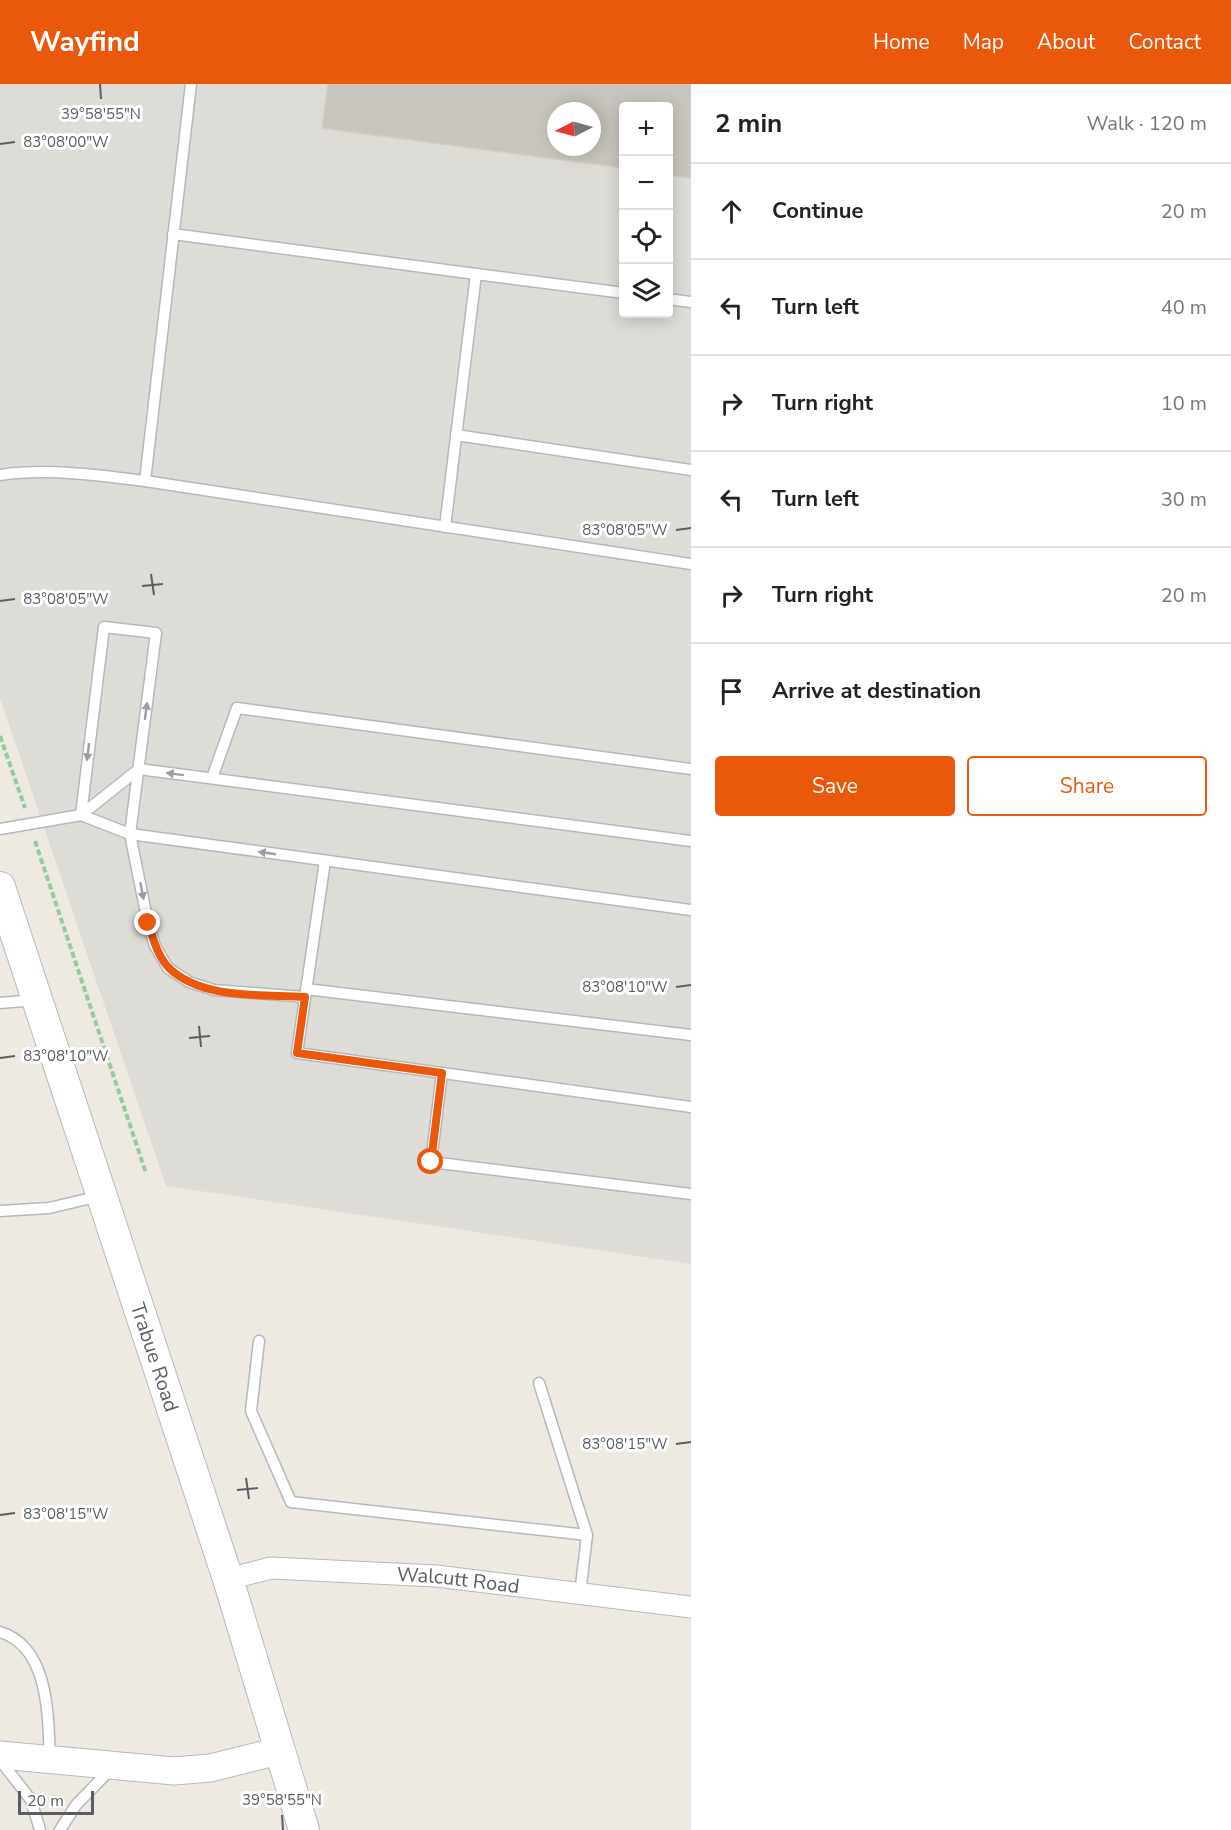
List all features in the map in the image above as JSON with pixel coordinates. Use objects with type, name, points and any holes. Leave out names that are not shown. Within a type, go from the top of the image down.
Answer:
[{"type":"main road","name":"Trabue Road","points":[[0,887],[228,1579],[304,1830]]},
{"type":"street","name":"Walcutt Road","points":[[228,1579],[271,1568],[436,1576],[691,1607]]},
{"type":"street","points":[[0,1758],[174,1771],[210,1768],[279,1751]]},
{"type":"lane","points":[[145,481],[191,84]]},
{"type":"lane","points":[[173,234],[619,292]]},
{"type":"lane","points":[[445,526],[476,274]]},
{"type":"lane","points":[[673,300],[691,302]]},
{"type":"lane","points":[[456,435],[691,470]]},
{"type":"lane","points":[[0,475],[18,472],[77,474],[145,481],[691,564]]},
{"type":"lane","points":[[81,815],[104,627],[156,633],[130,834],[148,923],[155,946],[168,968],[189,982],[214,990],[306,993],[691,1035]]},
{"type":"lane","points":[[212,778],[237,708],[691,769]]},
{"type":"lane","points":[[0,829],[30,826],[81,815],[139,769],[691,841]]},
{"type":"lane","points":[[81,815],[130,834],[691,910]]},
{"type":"lane","points":[[325,861],[297,1053],[691,1107]]},
{"type":"lane","points":[[0,1003],[37,1000]]},
{"type":"lane","points":[[442,1073],[431,1162],[691,1194]]},
{"type":"lane","points":[[0,1211],[49,1208],[102,1195]]},
{"type":"lane","points":[[260,1341],[250,1411],[291,1502],[587,1535]]},
{"type":"lane","points":[[539,1383],[587,1535],[580,1593]]},
{"type":"lane","points":[[0,1632],[8,1634],[31,1656],[43,1683],[50,1760]]},
{"type":"lane","points":[[0,1758],[31,1800],[40,1830]]},
{"type":"lane","points":[[60,1830],[76,1805],[115,1766]]},
{"type":"path","points":[[0,736],[146,1173]]},
{"type":"shaded area","points":[[0,84],[691,84],[691,1264],[166,1186],[0,698]]},
{"type":"building","points":[[328,84],[691,84],[691,178],[673,176],[673,102],[619,102],[619,167],[322,128]]},
{"type":"route","points":[[148,923],[155,946],[168,968],[189,982],[214,990],[305,997],[297,1053],[442,1073],[431,1162]]}]
